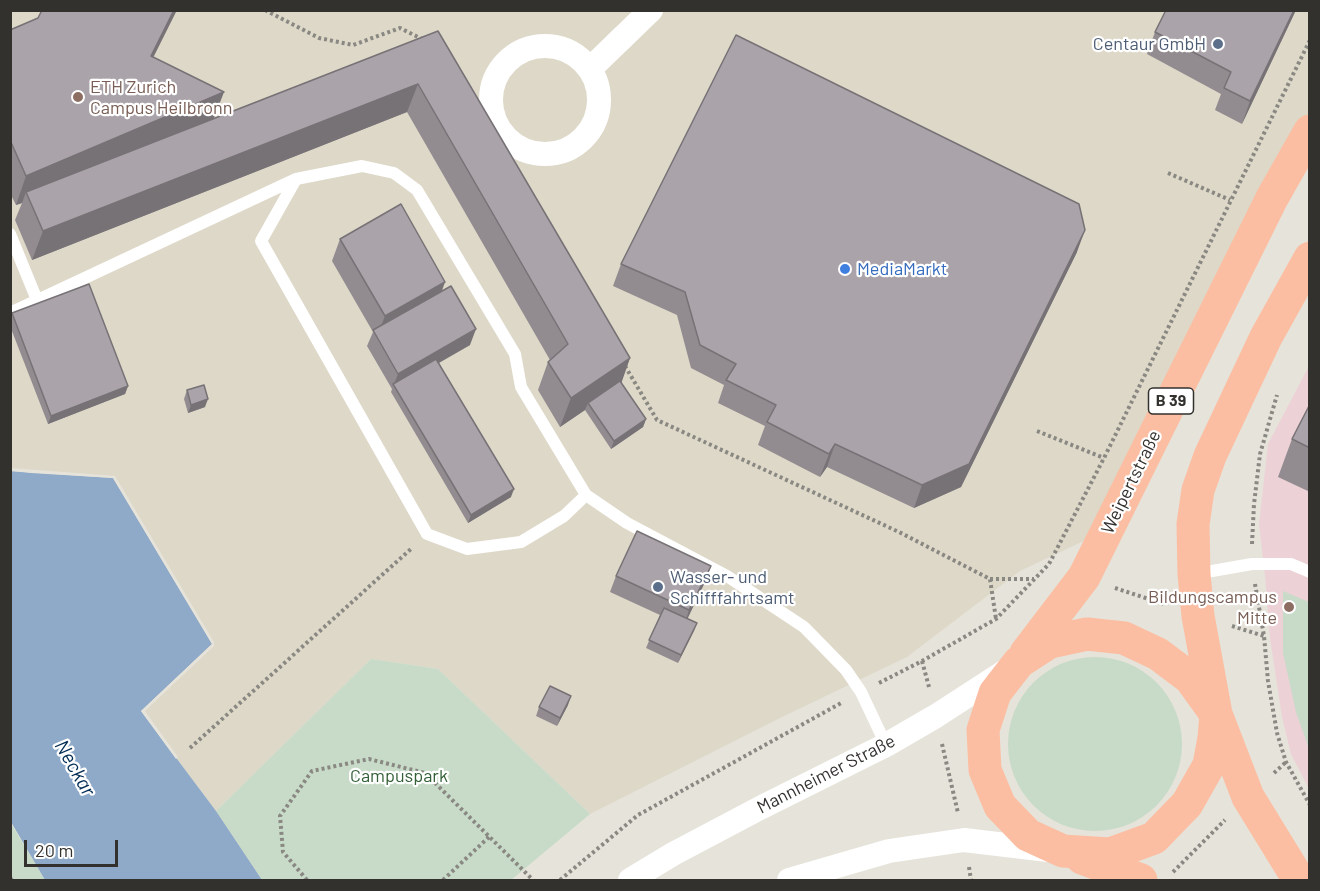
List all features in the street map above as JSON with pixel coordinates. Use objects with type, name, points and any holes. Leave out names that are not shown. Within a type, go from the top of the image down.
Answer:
[{"type":"main road","name":"Weipertstraße","points":[[1019,662],[1083,577],[1272,198],[1310,131]]},
{"type":"main road","points":[[1299,880],[1248,797],[1216,714],[1198,616],[1193,524],[1198,490],[1210,456],[1266,337],[1310,258]]},
{"type":"main road","points":[[1019,662],[1050,642],[1087,634],[1124,638],[1158,654],[1190,678],[1216,714],[1209,765],[1187,804],[1154,838],[1110,854],[1063,851]]},
{"type":"main road","name":"B 39","points":[[1019,662],[994,693],[983,730],[985,770],[1000,806],[1028,835],[1063,851],[1141,880]]},
{"type":"street","points":[[590,69],[651,10]]},
{"type":"street","points":[[551,46],[566,50],[590,69],[598,87],[600,105],[595,123],[584,138],[576,144],[569,149],[551,154],[532,153],[515,146],[501,133],[494,119],[491,104],[492,88],[498,73],[507,61],[520,52],[535,47],[551,46]]},
{"type":"street","name":"Mannheimer Straße","points":[[630,880],[721,828],[886,745],[936,716],[1019,662]]},
{"type":"street","points":[[789,880],[889,851],[964,840],[1063,851]]},
{"type":"lane","points":[[10,313],[296,179],[362,166],[394,172],[417,190],[515,354],[522,387],[586,495],[627,523],[727,576],[804,627],[846,670],[861,692],[886,745]]},
{"type":"lane","points":[[296,179],[261,241],[427,534],[467,549],[521,542],[564,516],[586,495]]},
{"type":"lane","points":[[10,234],[37,300]]},
{"type":"lane","points":[[1194,574],[1252,564],[1291,564],[1310,572]]},
{"type":"path","points":[[265,10],[319,38],[352,45],[400,28],[428,42]]},
{"type":"path","points":[[560,880],[638,815],[996,619],[1049,564],[1104,458],[1310,40]]},
{"type":"path","points":[[1168,174],[1230,200]]},
{"type":"path","points":[[621,359],[657,420],[899,532],[990,579],[1035,579]]},
{"type":"path","points":[[1037,431],[1104,458]]},
{"type":"path","points":[[190,748],[427,534]]},
{"type":"path","points":[[1049,564],[1198,616],[1264,636]]},
{"type":"path","points":[[990,579],[996,619]]},
{"type":"path","points":[[922,661],[964,840],[971,880]]},
{"type":"path","points":[[307,880],[283,852],[280,816],[312,771],[369,759],[425,772],[533,880]]},
{"type":"path","points":[[443,880],[489,837]]},
{"type":"shaded area","points":[[11,11],[1309,11],[1309,147],[1090,538],[1020,571],[907,657],[590,814],[438,669],[371,659],[216,811],[141,711],[113,478],[11,471]]},
{"type":"shaded area","name":"Bildungscampus Mitte","points":[[1309,366],[1309,789],[1291,754],[1282,717],[1270,638],[1259,524],[1268,444]]},
{"type":"green space","points":[[1283,591],[1309,602],[1309,749],[1296,712],[1283,653]]},
{"type":"green space","points":[[1095,657],[1112,658],[1128,663],[1144,671],[1157,682],[1168,695],[1176,711],[1181,727],[1181,761],[1176,777],[1168,793],[1157,806],[1144,817],[1128,825],[1112,830],[1095,831],[1078,830],[1062,825],[1046,817],[1033,806],[1022,793],[1014,777],[1009,761],[1008,744],[1009,727],[1014,711],[1022,695],[1033,682],[1046,671],[1062,663],[1078,658]]},
{"type":"green space","name":"Campuspark","points":[[371,659],[438,669],[590,814],[511,880],[262,880],[216,811]]},
{"type":"green space","points":[[10,822],[45,880],[11,880]]},
{"type":"water","name":"Neckar","points":[[10,471],[113,478],[212,644],[141,711],[216,811],[262,880],[45,880],[11,822]]},
{"type":"pier","points":[[11,468],[115,476],[214,642],[214,646],[145,711],[178,757],[176,759],[141,711],[212,644],[113,478],[31,473],[11,471]]},
{"type":"building","points":[[42,10],[174,10],[151,56],[224,92],[26,176],[10,140],[10,30],[38,18]]},
{"type":"building","points":[[1166,10],[1294,10],[1250,101],[1224,88],[1231,72],[1155,32]]},
{"type":"building","points":[[438,31],[630,358],[571,398],[548,362],[568,344],[418,84],[43,231],[26,192]]},
{"type":"building","name":"MediaMarkt","points":[[736,35],[1079,204],[1085,230],[969,464],[922,485],[835,444],[829,454],[767,422],[776,405],[726,380],[736,364],[700,345],[685,292],[621,264]]},
{"type":"building","points":[[401,204],[445,282],[385,316],[340,239]]},
{"type":"building","points":[[89,284],[128,386],[51,416],[12,313]]},
{"type":"building","points":[[451,286],[476,329],[398,374],[373,330]]},
{"type":"building","points":[[436,359],[514,489],[471,515],[393,384]]},
{"type":"building","points":[[620,381],[646,419],[614,441],[588,403]]},
{"type":"building","points":[[204,385],[208,399],[191,405],[187,390]]},
{"type":"building","points":[[1310,404],[1310,448],[1292,439]]},
{"type":"building","name":"Wasser- und Schifffahrtsamt","points":[[637,531],[711,566],[689,610],[616,576]]},
{"type":"building","points":[[664,608],[697,623],[681,655],[649,640]]},
{"type":"building","points":[[550,686],[571,696],[560,718],[539,707]]},
{"type":"place","name":"Centaur GmbH","points":[[1218,44]]},
{"type":"place","name":"ETH Zurich Campus Heilbronn","points":[[78,97]]},
{"type":"place","name":"MediaMarkt","points":[[845,269]]},
{"type":"place","name":"Wasser- und Schifffahrtsamt","points":[[658,587]]},
{"type":"place","name":"Bildungscampus Mitte","points":[[1289,607]]}]
